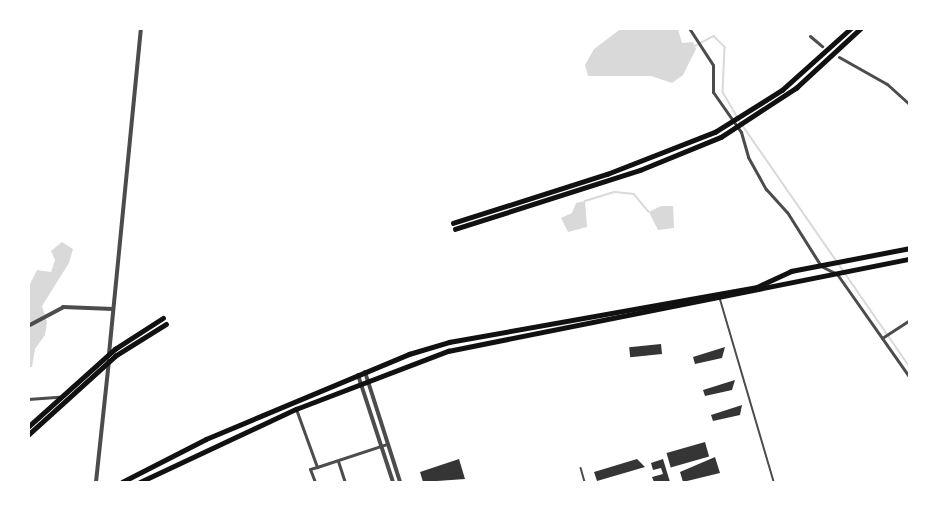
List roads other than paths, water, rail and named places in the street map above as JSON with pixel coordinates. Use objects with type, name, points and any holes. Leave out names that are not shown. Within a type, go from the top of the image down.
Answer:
[{"type":"main road","points":[[453,223],[664,154],[730,125],[804,73],[851,28]]},
{"type":"main road","points":[[455,229],[640,170],[732,131],[796,88],[861,28]]},
{"type":"main road","points":[[123,483],[163,459],[365,372],[449,342],[719,296],[757,287],[791,271],[909,248]]},
{"type":"main road","points":[[140,483],[296,409],[368,380],[457,349],[719,296],[855,272],[909,259]]},
{"type":"main road","points":[[28,427],[125,340],[162,318]]},
{"type":"main road","points":[[28,435],[130,346],[166,324]]},
{"type":"street","points":[[96,483],[141,28]]},
{"type":"street","points":[[689,28],[713,65],[713,92],[741,132],[753,165],[821,266],[837,274],[883,337],[909,378]]},
{"type":"street","points":[[810,36],[822,46]]},
{"type":"street","points":[[839,57],[886,84],[909,105]]},
{"type":"street","points":[[28,326],[48,312],[63,307],[113,309]]},
{"type":"street","points":[[883,337],[909,320]]},
{"type":"street","points":[[28,399],[61,397],[92,369],[109,368]]},
{"type":"street","points":[[365,372],[399,483]]},
{"type":"street","points":[[358,375],[393,483]]},
{"type":"street","points":[[296,409],[317,467]]},
{"type":"street","points":[[315,483],[310,469],[387,444]]},
{"type":"street","points":[[338,460],[345,483]]},
{"type":"lane","points":[[719,296],[774,483]]},
{"type":"lane","points":[[581,468],[585,483]]},
{"type":"waterway","points":[[695,46],[714,36],[725,47],[723,92],[737,116]]},
{"type":"waterway","points":[[739,120],[910,367]]},
{"type":"waterway","points":[[585,201],[615,192],[634,194],[649,212]]}]
